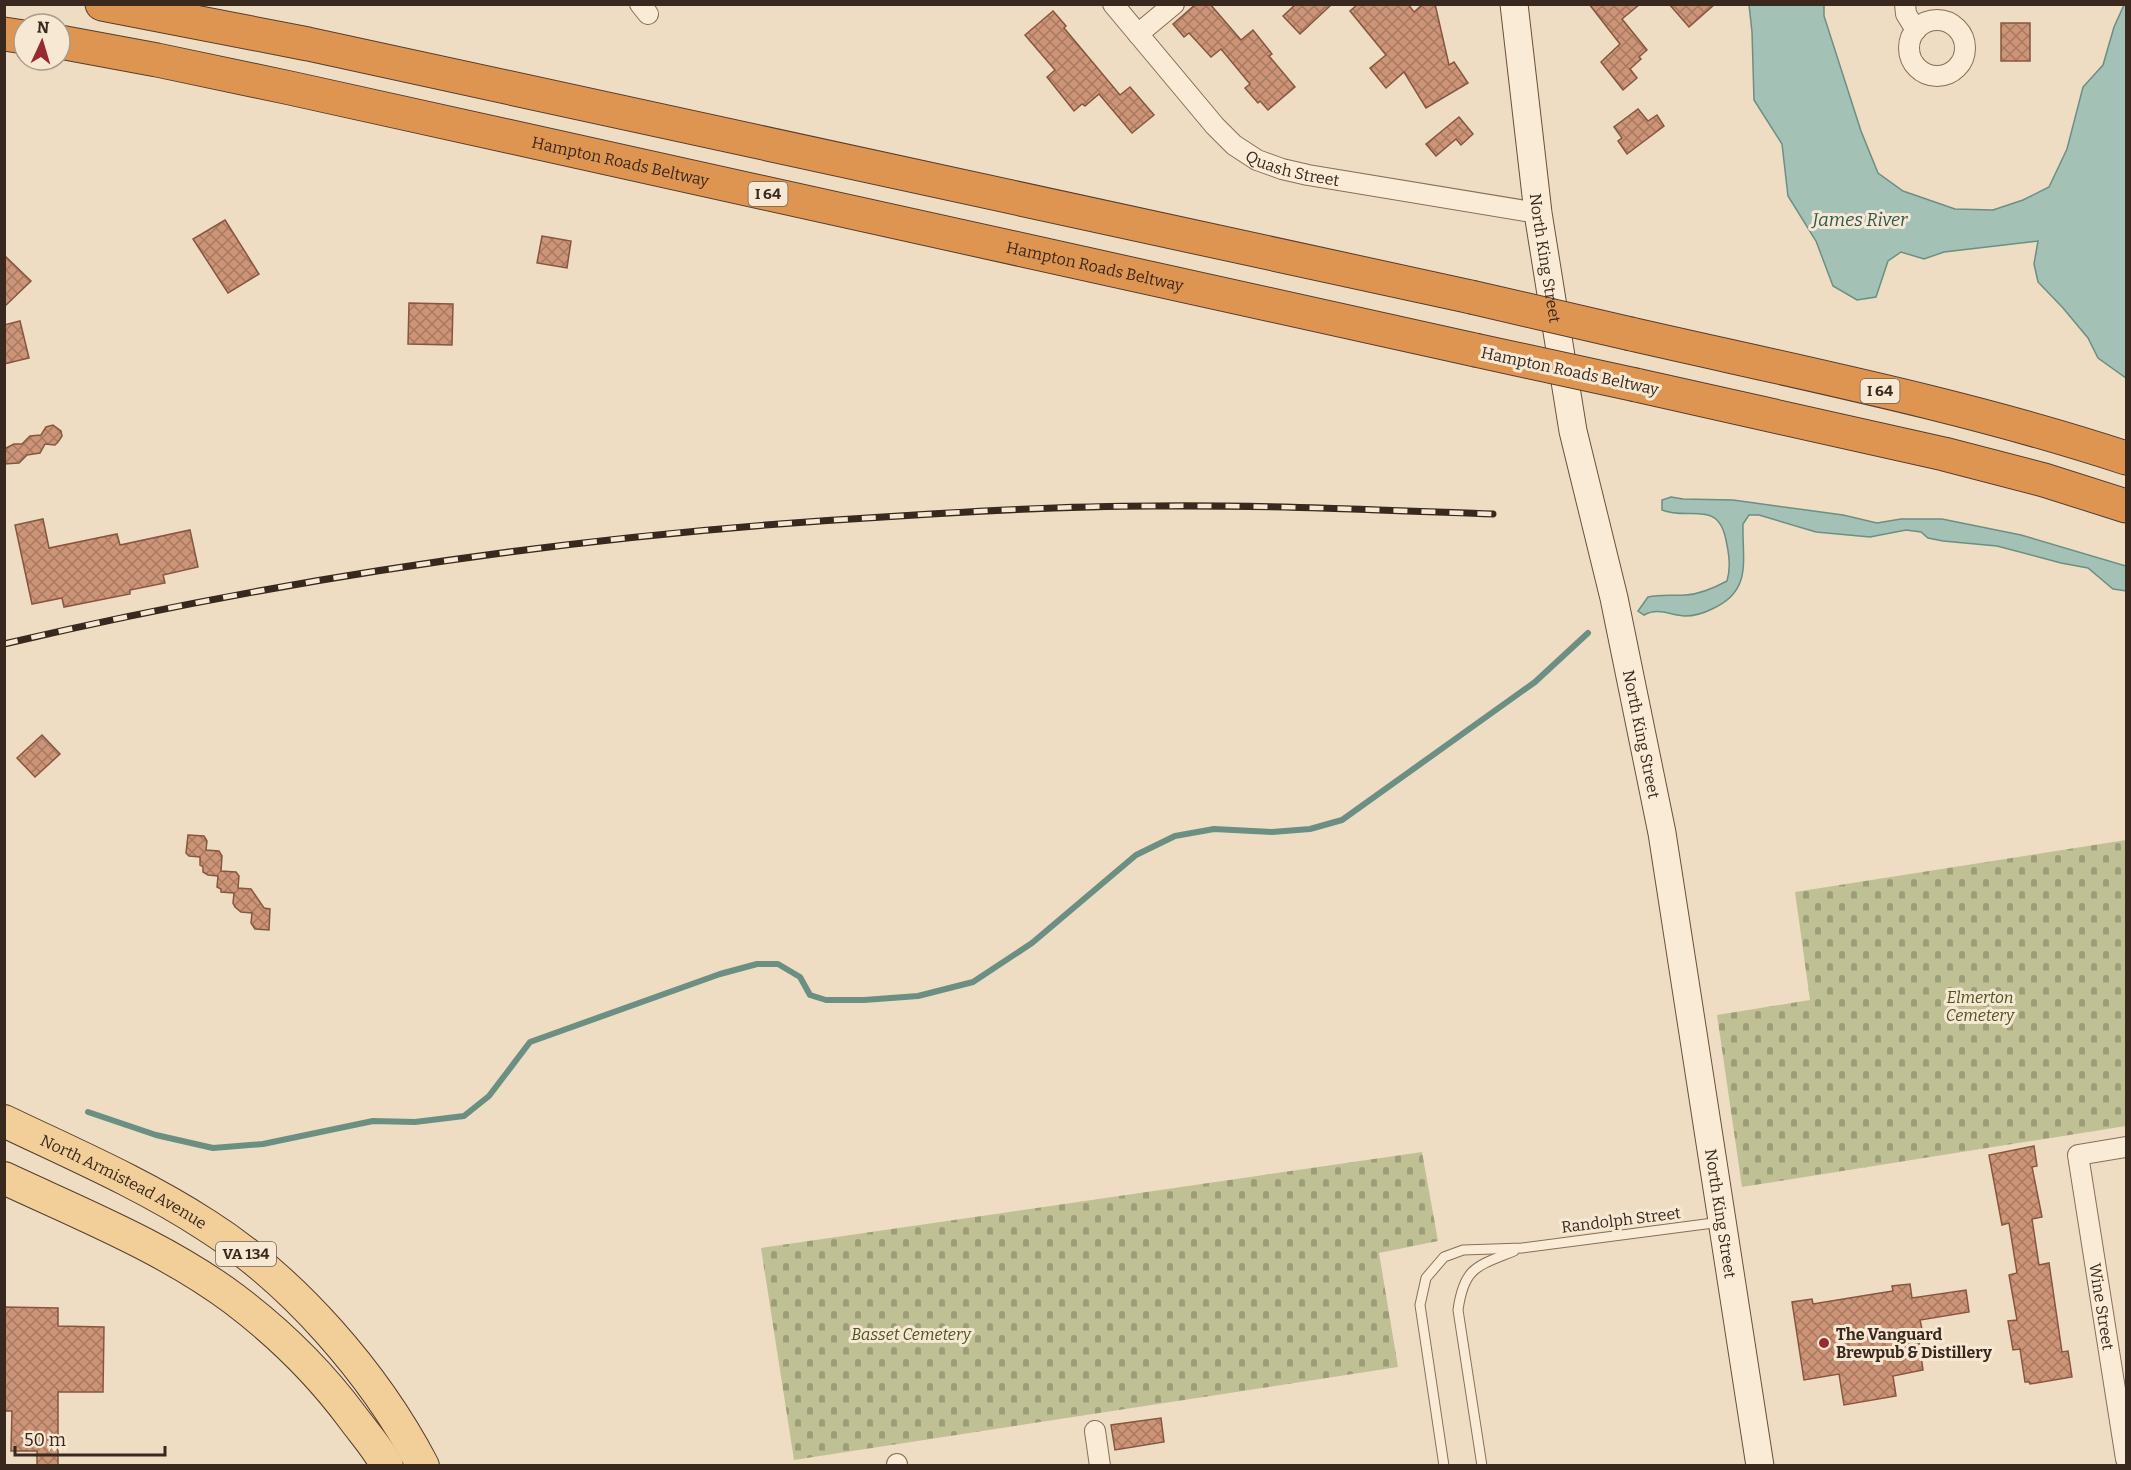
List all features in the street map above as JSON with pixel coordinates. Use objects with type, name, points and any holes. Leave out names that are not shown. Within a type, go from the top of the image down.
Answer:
[{"type":"highway","name":"I 64","points":[[102,4],[308,44],[1471,297],[1950,407],[2127,458]]},
{"type":"highway","name":"Hampton Roads Beltway","points":[[72,44],[290,88],[1944,454],[2044,480],[2127,506]]},
{"type":"main road","name":"North King Street","points":[[1515,4],[1538,213],[1573,431],[1614,598],[1662,833],[1760,1466]]},
{"type":"main road","name":"North Armistead Avenue","points":[[4,1121],[147,1190],[208,1226],[265,1268],[320,1321],[358,1367],[423,1466]]},
{"type":"main road","name":"VA 134","points":[[4,1178],[132,1239],[191,1271],[233,1298],[291,1346],[337,1397],[387,1466]]},
{"type":"street","name":"Quash Street","points":[[1113,4],[1215,126],[1234,144],[1257,160],[1308,175],[1538,213]]},
{"type":"street","points":[[1138,34],[1174,4]]},
{"type":"street","points":[[1905,4],[1906,14],[1916,30]]},
{"type":"street","name":"Wine Street","points":[[2127,1147],[2078,1155],[2127,1459]]},
{"type":"street","points":[[1095,1431],[1100,1466]]},
{"type":"lane","name":"Randolph Street","points":[[1522,1248],[1723,1221]]},
{"type":"lane","points":[[1444,1466],[1420,1305],[1426,1278],[1444,1257],[1463,1250],[1522,1248]]},
{"type":"lane","points":[[1482,1466],[1458,1310],[1460,1294],[1466,1278],[1479,1265],[1522,1248]]},
{"type":"green space","name":"Elmerton Cemetery","points":[[2126,840],[2126,1126],[1742,1187],[1717,1015],[1810,1000],[1795,892]]},
{"type":"green space","name":"Basset Cemetery","points":[[1422,1152],[1438,1241],[1379,1253],[1398,1367],[794,1460],[761,1248]]},
{"type":"water","name":"James River","points":[[1749,5],[1824,5],[1824,16],[1861,131],[1878,173],[1903,191],[1955,209],[1993,210],[2023,200],[2049,187],[2067,149],[2083,87],[2103,65],[2114,27],[2126,5],[2126,378],[2098,358],[2088,338],[2038,282],[2034,264],[2038,241],[1944,252],[1924,259],[1901,252],[1888,261],[1876,297],[1857,300],[1833,286],[1816,241],[1788,196],[1782,144],[1754,100]]},
{"type":"water","points":[[1671,497],[1733,500],[1843,515],[1877,523],[1901,519],[1942,519],[2021,535],[2126,566],[2126,591],[2113,589],[2088,568],[1997,546],[1943,541],[1928,538],[1921,532],[1906,530],[1870,537],[1816,532],[1759,515],[1749,515],[1743,524],[1744,562],[1740,584],[1725,602],[1699,614],[1685,616],[1654,612],[1644,615],[1638,611],[1648,597],[1697,593],[1727,581],[1729,560],[1722,527],[1709,515],[1672,513],[1662,510],[1662,500]]},
{"type":"building","points":[[1196,4],[1210,4],[1241,40],[1253,30],[1272,54],[1269,56],[1295,87],[1268,110],[1260,101],[1258,103],[1245,88],[1250,84],[1221,49],[1211,57],[1189,33],[1184,37],[1173,24]]},
{"type":"building","points":[[1296,4],[1332,4],[1300,34],[1283,16]]},
{"type":"building","points":[[1358,4],[1408,4],[1414,12],[1423,4],[1435,4],[1449,65],[1454,62],[1468,83],[1426,108],[1404,72],[1386,88],[1370,68],[1386,55],[1350,11]]},
{"type":"building","points":[[1589,4],[1640,4],[1622,19],[1647,50],[1630,69],[1637,78],[1623,90],[1601,62],[1620,44]]},
{"type":"building","points":[[1669,4],[1715,4],[1689,27]]},
{"type":"building","points":[[1053,11],[1066,26],[1064,28],[1120,95],[1130,87],[1154,115],[1132,133],[1099,94],[1085,106],[1082,104],[1074,111],[1047,77],[1055,70],[1025,35]]},
{"type":"building","points":[[2001,23],[2030,23],[2030,61],[2001,61]]},
{"type":"building","points":[[1638,109],[1648,121],[1657,115],[1664,126],[1627,154],[1618,141],[1622,138],[1614,127]]},
{"type":"building","points":[[1459,117],[1473,134],[1461,145],[1456,139],[1436,156],[1426,144]]},
{"type":"building","points":[[225,220],[259,274],[228,293],[193,239]]},
{"type":"building","points":[[542,236],[571,241],[567,268],[537,263]]},
{"type":"building","points":[[4,255],[31,281],[4,307]]},
{"type":"building","points":[[409,303],[453,304],[452,345],[408,344]]},
{"type":"building","points":[[20,321],[29,358],[4,364],[4,325]]},
{"type":"building","points":[[53,425],[61,431],[62,436],[55,445],[45,444],[40,453],[27,455],[19,463],[4,464],[4,449],[14,444],[22,444],[30,436],[41,435],[46,427]]},
{"type":"building","points":[[43,519],[49,548],[117,534],[120,545],[190,530],[198,567],[163,575],[165,583],[130,590],[130,594],[64,607],[62,598],[32,604],[15,525]]},
{"type":"building","points":[[42,735],[60,754],[35,777],[17,758]]},
{"type":"building","points":[[188,835],[204,836],[207,841],[206,850],[219,851],[222,856],[221,871],[236,872],[239,876],[238,888],[251,889],[264,908],[270,909],[269,930],[255,929],[251,923],[252,913],[241,912],[235,907],[234,893],[221,892],[221,889],[217,887],[218,876],[203,872],[200,857],[189,856],[186,853]]},
{"type":"building","points":[[2034,1146],[2037,1166],[2032,1167],[2042,1217],[2032,1219],[2039,1265],[2049,1263],[2062,1352],[2068,1351],[2072,1377],[2030,1384],[2025,1382],[2020,1349],[2013,1350],[2008,1321],[2017,1320],[2009,1275],[2017,1273],[2009,1223],[2002,1225],[1989,1155]]},
{"type":"building","points":[[1910,1284],[1912,1298],[1966,1290],[1969,1312],[1920,1320],[1923,1334],[1918,1335],[1923,1370],[1893,1376],[1896,1396],[1844,1405],[1839,1374],[1804,1380],[1792,1302],[1812,1299],[1813,1304],[1893,1291],[1892,1286]]},
{"type":"building","points":[[4,1307],[58,1308],[58,1326],[104,1327],[103,1392],[58,1392],[58,1466],[37,1466],[37,1451],[11,1451],[12,1411],[4,1411]]},
{"type":"building","points":[[1161,1418],[1164,1442],[1115,1450],[1111,1425]]},
{"type":"waterway","points":[[88,1112],[156,1135],[213,1148],[263,1144],[373,1121],[415,1122],[464,1116],[489,1096],[530,1042],[720,974],[757,964],[778,964],[800,977],[810,995],[826,1000],[918,996],[973,982],[1032,943],[1136,855],[1175,836],[1214,829],[1272,832],[1310,829],[1342,820],[1535,682],[1588,633]]},
{"type":"railway","points":[[4,644],[113,620],[331,578],[441,561],[661,534],[985,511],[1120,506],[1281,507],[1493,514]]},
{"type":"place","name":"The Vanguard Brewpub & Distillery","points":[[1824,1343]]}]
